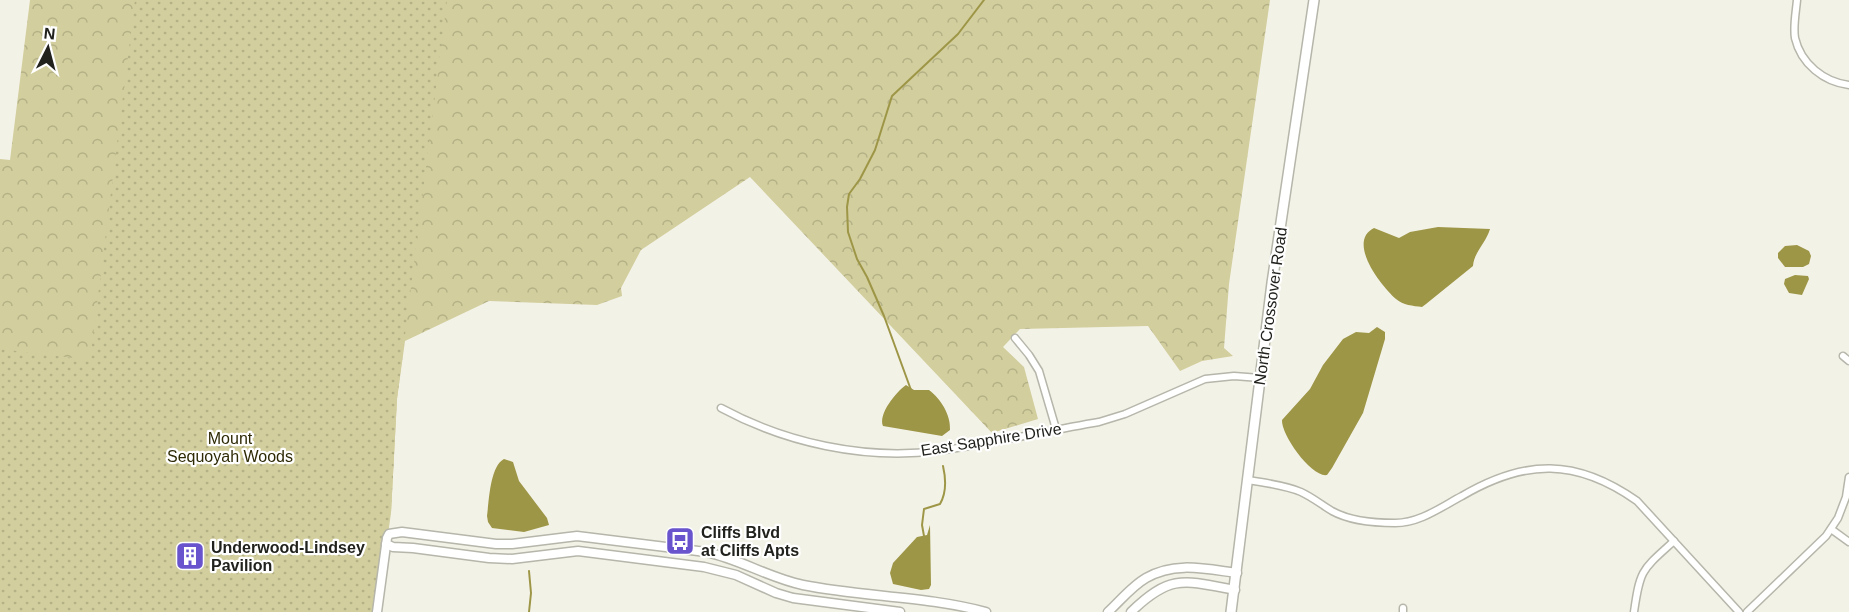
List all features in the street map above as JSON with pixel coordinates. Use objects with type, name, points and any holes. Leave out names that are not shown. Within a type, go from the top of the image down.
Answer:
[{"type":"main road","name":"North Crossover Road","points":[[1231,612],[1273,272],[1314,0]]},
{"type":"street","points":[[1797,0],[1795,36],[1799,50],[1806,61],[1826,79],[1849,86]]},
{"type":"street","points":[[1015,338],[1039,372],[1056,429]]},
{"type":"street","points":[[1843,356],[1849,361]]},
{"type":"street","name":"East Sapphire Drive","points":[[721,408],[759,426],[812,443],[868,452],[937,451],[1125,414],[1205,379],[1228,376],[1260,378]]},
{"type":"street","points":[[1248,480],[1302,492],[1348,518],[1398,523],[1430,514],[1485,483],[1529,469],[1548,468],[1582,473],[1618,488],[1637,501],[1739,612]]},
{"type":"street","points":[[1747,612],[1826,536],[1838,518],[1846,497],[1849,477]]},
{"type":"street","points":[[1831,529],[1849,542]]},
{"type":"street","points":[[377,612],[389,534],[402,532],[496,544],[577,536],[706,552],[725,556],[779,579],[803,585],[933,602],[986,612]]},
{"type":"street","points":[[1634,612],[1638,582],[1642,572],[1674,541]]},
{"type":"street","points":[[386,544],[393,547],[495,559],[578,551],[682,564],[724,572],[793,598],[900,612]]},
{"type":"street","points":[[495,559],[496,544]]},
{"type":"street","points":[[1108,612],[1145,578],[1172,568],[1192,567],[1237,573]]},
{"type":"street","points":[[1131,612],[1148,596],[1165,585],[1177,582],[1235,590]]},
{"type":"green space","points":[[30,0],[1270,0],[1229,284],[1224,348],[1233,356],[1202,361],[1180,371],[1148,326],[1020,329],[1003,347],[1024,367],[1038,419],[992,433],[750,177],[641,250],[621,288],[622,296],[597,305],[489,301],[405,341],[397,399],[391,513],[0,612],[0,159],[10,160]]},
{"type":"green space","name":"Mount Sequoyah Woods","points":[[135,0],[447,0],[397,399],[391,513],[377,612],[0,612],[0,349],[90,360]]},
{"type":"shaded area","points":[[1438,227],[1490,229],[1473,266],[1422,307],[1402,303],[1383,285],[1369,264],[1365,253],[1366,235],[1374,228],[1399,238],[1410,232]]},
{"type":"shaded area","points":[[1797,245],[1809,251],[1811,256],[1809,264],[1803,267],[1785,267],[1778,258],[1778,253],[1785,246]]},
{"type":"shaded area","points":[[1795,275],[1808,276],[1809,279],[1802,295],[1789,293],[1784,284],[1785,279]]},
{"type":"shaded area","points":[[1377,327],[1385,332],[1385,339],[1363,413],[1332,468],[1327,475],[1321,474],[1298,454],[1286,435],[1282,420],[1310,389],[1323,365],[1343,339],[1356,332],[1369,333]]},
{"type":"shaded area","points":[[906,385],[914,390],[929,390],[933,394],[947,413],[950,430],[942,436],[883,426],[885,410]]},
{"type":"shaded area","points":[[504,459],[513,462],[519,481],[547,518],[549,525],[524,532],[492,528],[487,516],[491,484],[499,463]]},
{"type":"shaded area","points":[[930,525],[931,585],[929,589],[921,590],[893,584],[890,573],[893,563],[917,537],[927,535]]},
{"type":"waterway","points":[[911,390],[884,316],[857,259],[848,232],[849,194],[860,179],[875,150],[892,96],[958,34],[984,0]]},
{"type":"waterway","points":[[924,536],[922,525],[924,509],[940,504],[944,495],[943,466]]},
{"type":"waterway","points":[[529,571],[531,593],[529,612]]},
{"type":"place","name":"Cliffs Blvd at Cliffs Apts","points":[[680,541]]},
{"type":"place","name":"Underwood-Lindsey Pavilion","points":[[190,556]]}]
